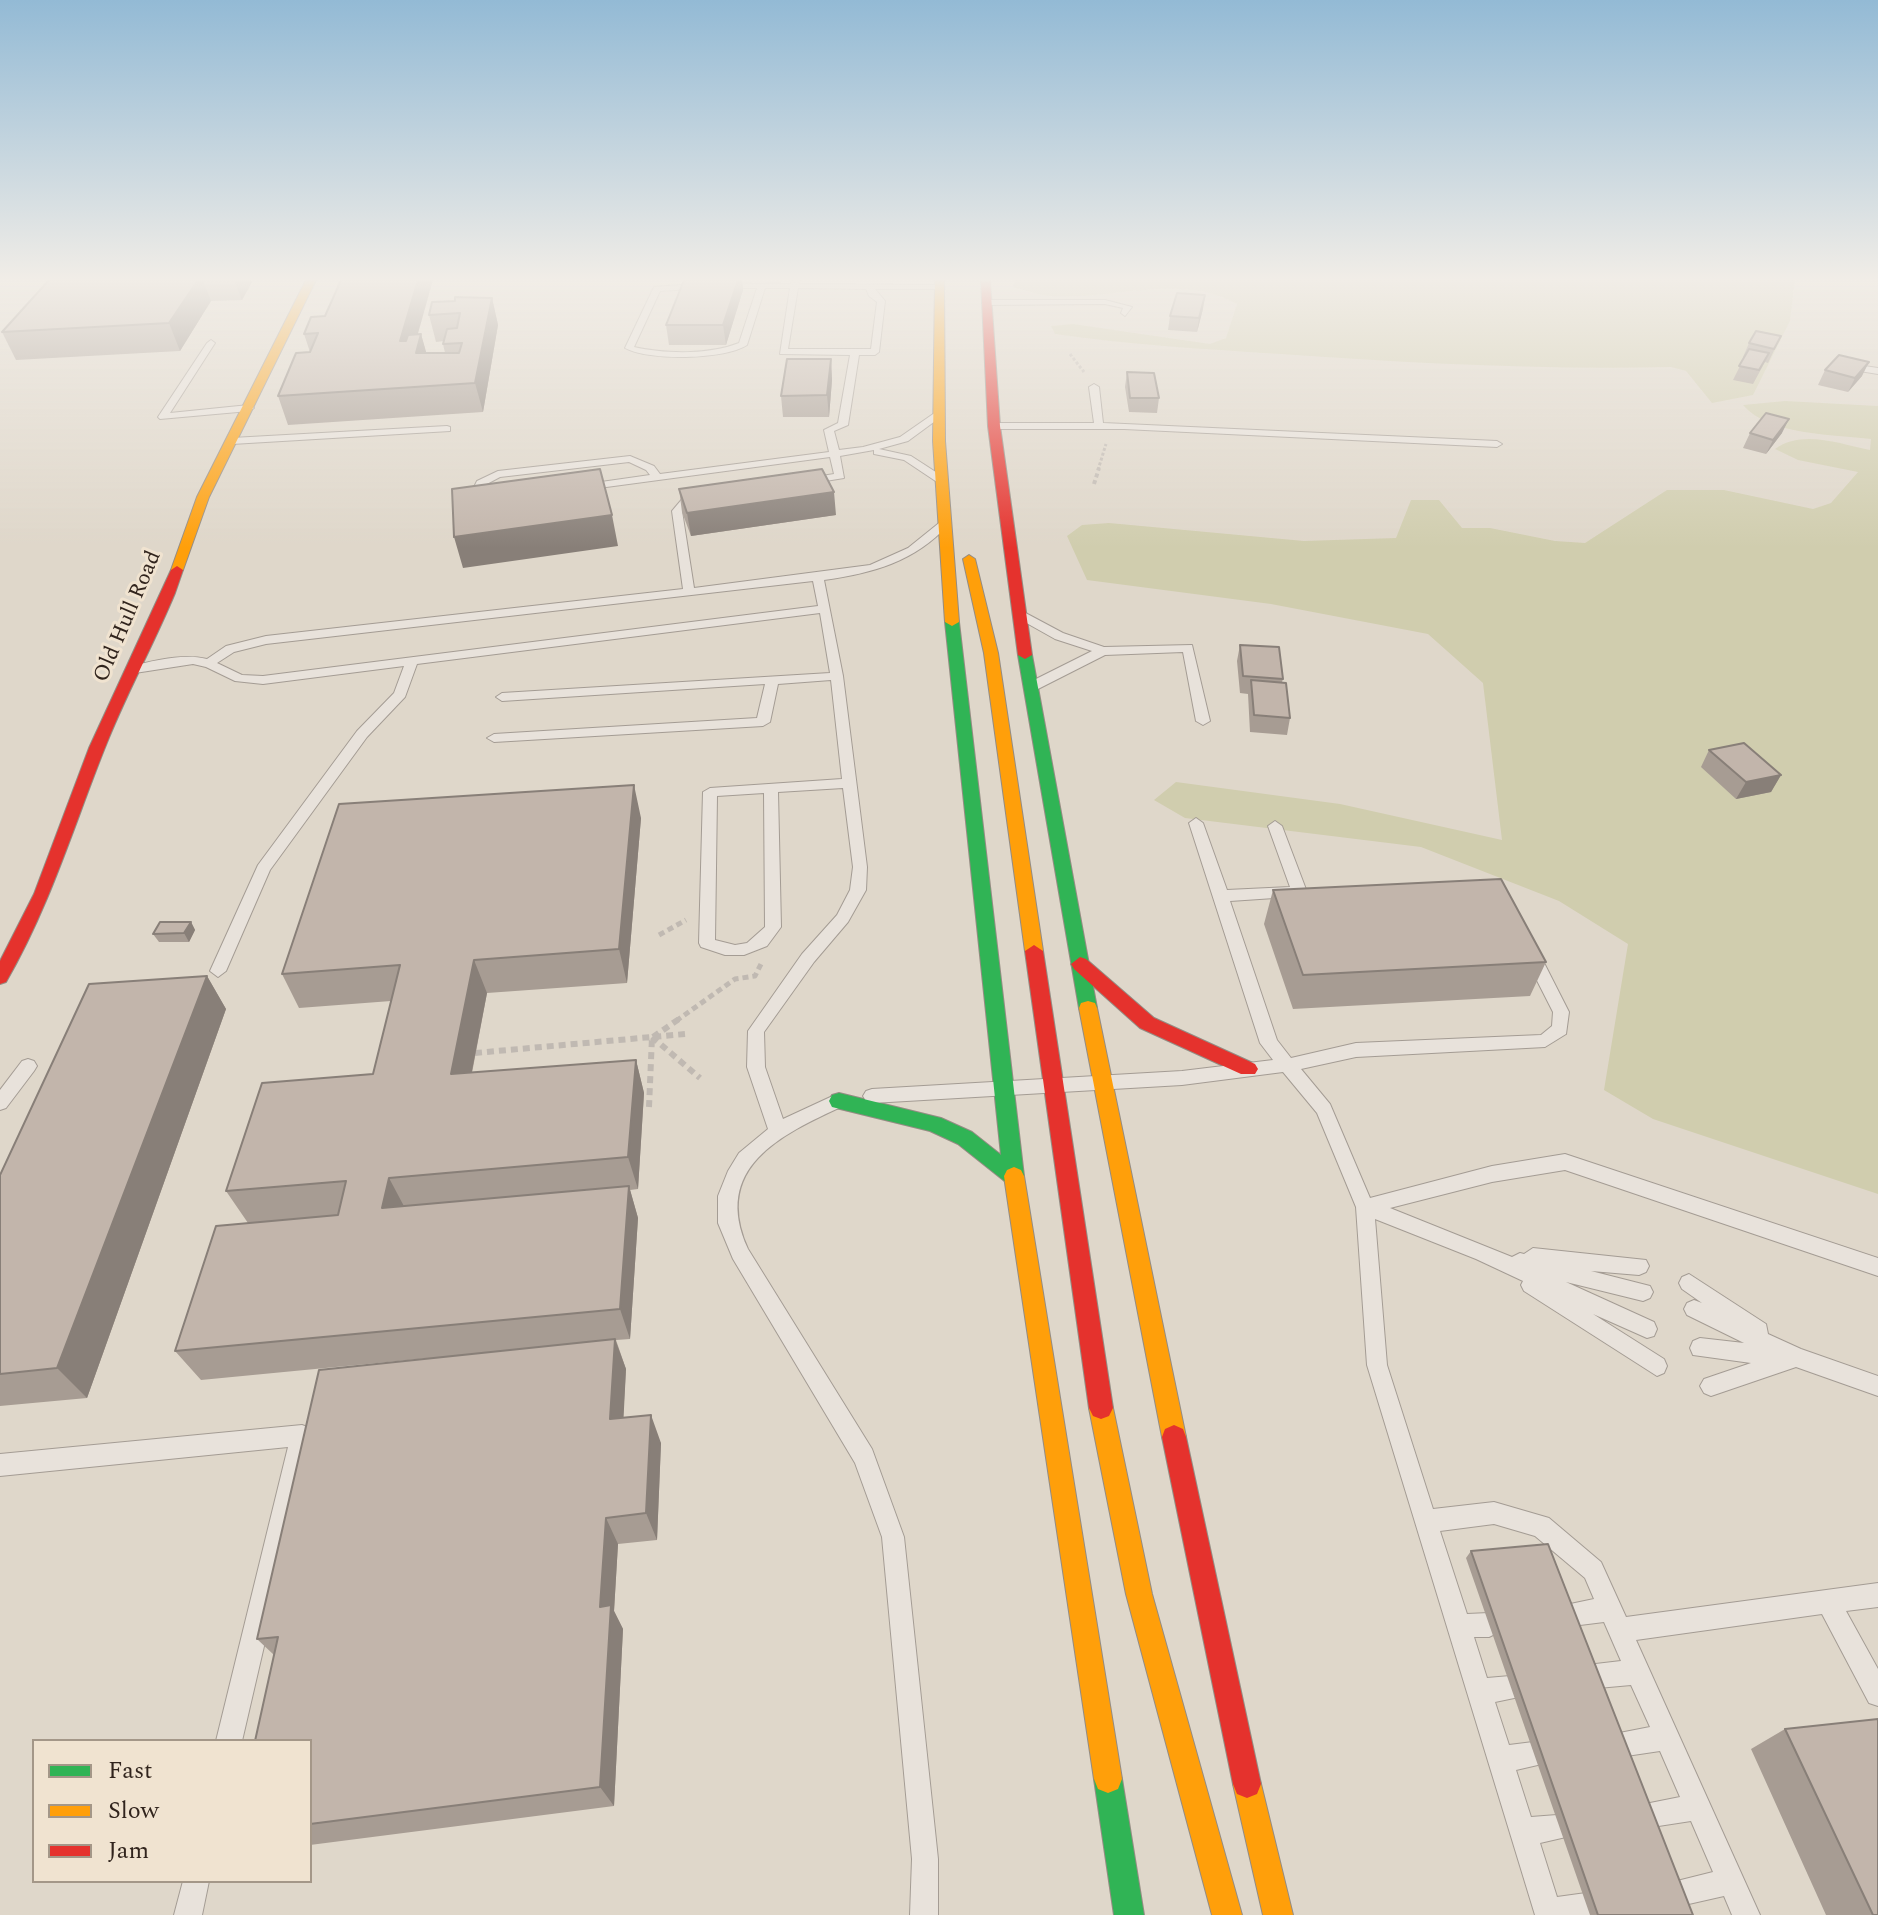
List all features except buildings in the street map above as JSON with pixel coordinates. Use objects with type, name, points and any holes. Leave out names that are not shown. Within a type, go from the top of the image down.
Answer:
[{"type":"main road","name":"Old Hull Road","points":[[0,977],[27,934],[98,746],[161,614],[203,497],[268,369]]},
{"type":"main road","points":[[939,369],[943,525],[1001,1087],[1129,1915]]},
{"type":"main road","points":[[990,369],[994,426],[1018,613],[1101,1083],[1232,1721],[1278,1915]]},
{"type":"main road","points":[[942,504],[964,532],[991,653],[1098,1391],[1139,1594],[1227,1915]]},
{"type":"main road","points":[[1080,964],[1147,1023],[1248,1069]]},
{"type":"main road","points":[[839,1101],[934,1124],[965,1138],[1014,1177]]},
{"type":"lane","points":[[194,369],[163,417],[249,408]]},
{"type":"lane","points":[[793,483],[840,476],[829,430],[843,425],[852,369]]},
{"type":"lane","points":[[1094,387],[1099,426]]},
{"type":"lane","points":[[572,488],[864,450],[904,439],[939,414]]},
{"type":"lane","points":[[994,426],[1099,426],[1497,444]]},
{"type":"lane","points":[[232,441],[447,429]]},
{"type":"lane","points":[[864,450],[907,458],[941,480]]},
{"type":"lane","points":[[495,499],[480,501],[476,493],[481,483],[498,474],[630,459],[650,468],[657,477]]},
{"type":"lane","points":[[689,590],[677,511],[687,500],[715,494]]},
{"type":"lane","points":[[209,663],[230,649],[266,640],[864,571],[904,558],[943,525]]},
{"type":"lane","points":[[777,1129],[756,1067],[756,1031],[808,958],[843,918],[858,890],[860,867],[837,676],[818,577]]},
{"type":"lane","points":[[133,670],[185,661],[209,663],[227,676],[244,680],[825,609]]},
{"type":"lane","points":[[1018,613],[1059,636],[1103,651],[1188,648],[1203,721]]},
{"type":"lane","points":[[1031,687],[1103,651]]},
{"type":"lane","points":[[218,971],[263,869],[362,734],[400,694],[412,660]]},
{"type":"lane","points":[[502,697],[837,676]]},
{"type":"lane","points":[[494,738],[763,722],[772,682]]},
{"type":"lane","points":[[771,789],[773,927],[766,940],[753,948],[727,950],[707,943],[710,792],[849,783]]},
{"type":"lane","points":[[1196,823],[1269,1043],[1324,1109],[1365,1207],[1377,1365],[1549,1913],[1586,1907]]},
{"type":"lane","points":[[1221,896],[1307,891],[1275,826]]},
{"type":"lane","points":[[924,1915],[925,1859],[893,1537],[864,1457],[740,1253],[727,1221],[727,1202],[734,1180],[752,1151],[777,1129],[839,1101],[1001,1087],[1101,1083],[1248,1069],[1288,1065],[1356,1050],[1545,1041],[1560,1029],[1561,1012],[1521,934]]},
{"type":"lane","points":[[0,1103],[28,1066]]},
{"type":"lane","points":[[1365,1207],[1492,1174],[1565,1162],[1878,1267]]},
{"type":"lane","points":[[1365,1207],[1483,1253],[1647,1329]]},
{"type":"lane","points":[[1483,1253],[1639,1266]]},
{"type":"lane","points":[[1483,1253],[1643,1292]]},
{"type":"lane","points":[[1483,1253],[1657,1366]]},
{"type":"lane","points":[[1689,1283],[1796,1357]]},
{"type":"lane","points":[[1694,1309],[1796,1357],[1878,1386]]},
{"type":"lane","points":[[1700,1348],[1796,1357]]},
{"type":"lane","points":[[1711,1386],[1796,1357]]},
{"type":"lane","points":[[0,1465],[302,1435],[229,1739]]},
{"type":"lane","points":[[1426,1521],[1494,1513],[1541,1526],[1593,1570],[1746,1915]]},
{"type":"lane","points":[[1564,1615],[1614,1620],[1878,1595]]},
{"type":"lane","points":[[1828,1602],[1878,1694]]},
{"type":"lane","points":[[1459,1626],[1489,1625]]},
{"type":"lane","points":[[1587,1677],[1638,1672]]},
{"type":"lane","points":[[1480,1691],[1510,1688]]},
{"type":"lane","points":[[1613,1745],[1667,1737]]},
{"type":"lane","points":[[1501,1759],[1533,1755]]},
{"type":"lane","points":[[1639,1816],[1698,1807]]},
{"type":"lane","points":[[1523,1831],[1557,1828]]},
{"type":"lane","points":[[1671,1895],[1731,1881]]},
{"type":"lane","points":[[188,1915],[196,1883]]},
{"type":"path","points":[[1094,484],[1102,450],[1109,440]]},
{"type":"path","points":[[652,1037],[735,979],[755,976]]},
{"type":"path","points":[[475,1053],[685,1034]]},
{"type":"path","points":[[652,1037],[700,1078]]},
{"type":"path","points":[[649,1107],[652,1037]]},
{"type":"shaded area","points":[[1680,369],[1766,369],[1753,395],[1712,403],[1686,371]]},
{"type":"shaded area","points":[[1785,401],[1878,406],[1878,1194],[1653,1119],[1604,1090],[1628,944],[1559,901],[1421,847],[1185,818],[1154,800],[1176,782],[1340,804],[1502,840],[1483,683],[1428,634],[1271,604],[1087,580],[1067,536],[1082,525],[1109,523],[1304,541],[1396,538],[1411,500],[1439,500],[1462,528],[1490,528],[1555,541],[1585,543],[1667,490],[1724,490],[1813,509],[1831,503],[1858,472],[1798,460],[1775,449],[1786,443],[1809,439],[1870,450],[1871,439],[1785,428],[1769,423],[1743,405]]},
{"type":"traffic: fast","points":[[952,622],[1014,1176]]},
{"type":"traffic: fast","points":[[1025,655],[1088,1008]]},
{"type":"traffic: fast","points":[[839,1101],[934,1124],[965,1138],[1014,1177]]},
{"type":"traffic: fast","points":[[1108,1779],[1129,1915]]},
{"type":"traffic: slow","points":[[177,570],[203,497],[267,369]]},
{"type":"traffic: slow","points":[[939,369],[939,441],[952,622]]},
{"type":"traffic: slow","points":[[969,559],[991,653],[1034,951]]},
{"type":"traffic: slow","points":[[1088,1008],[1174,1437]]},
{"type":"traffic: slow","points":[[1014,1176],[1108,1779]]},
{"type":"traffic: slow","points":[[1101,1408],[1139,1594],[1227,1915]]},
{"type":"traffic: slow","points":[[1247,1784],[1278,1915]]},
{"type":"traffic: jam","points":[[991,369],[994,426],[1025,655]]},
{"type":"traffic: jam","points":[[0,977],[30,922],[97,748],[177,570]]},
{"type":"traffic: jam","points":[[1034,951],[1101,1408]]},
{"type":"traffic: jam","points":[[1080,964],[1147,1023],[1248,1069]]},
{"type":"traffic: jam","points":[[1174,1437],[1247,1784]]}]
